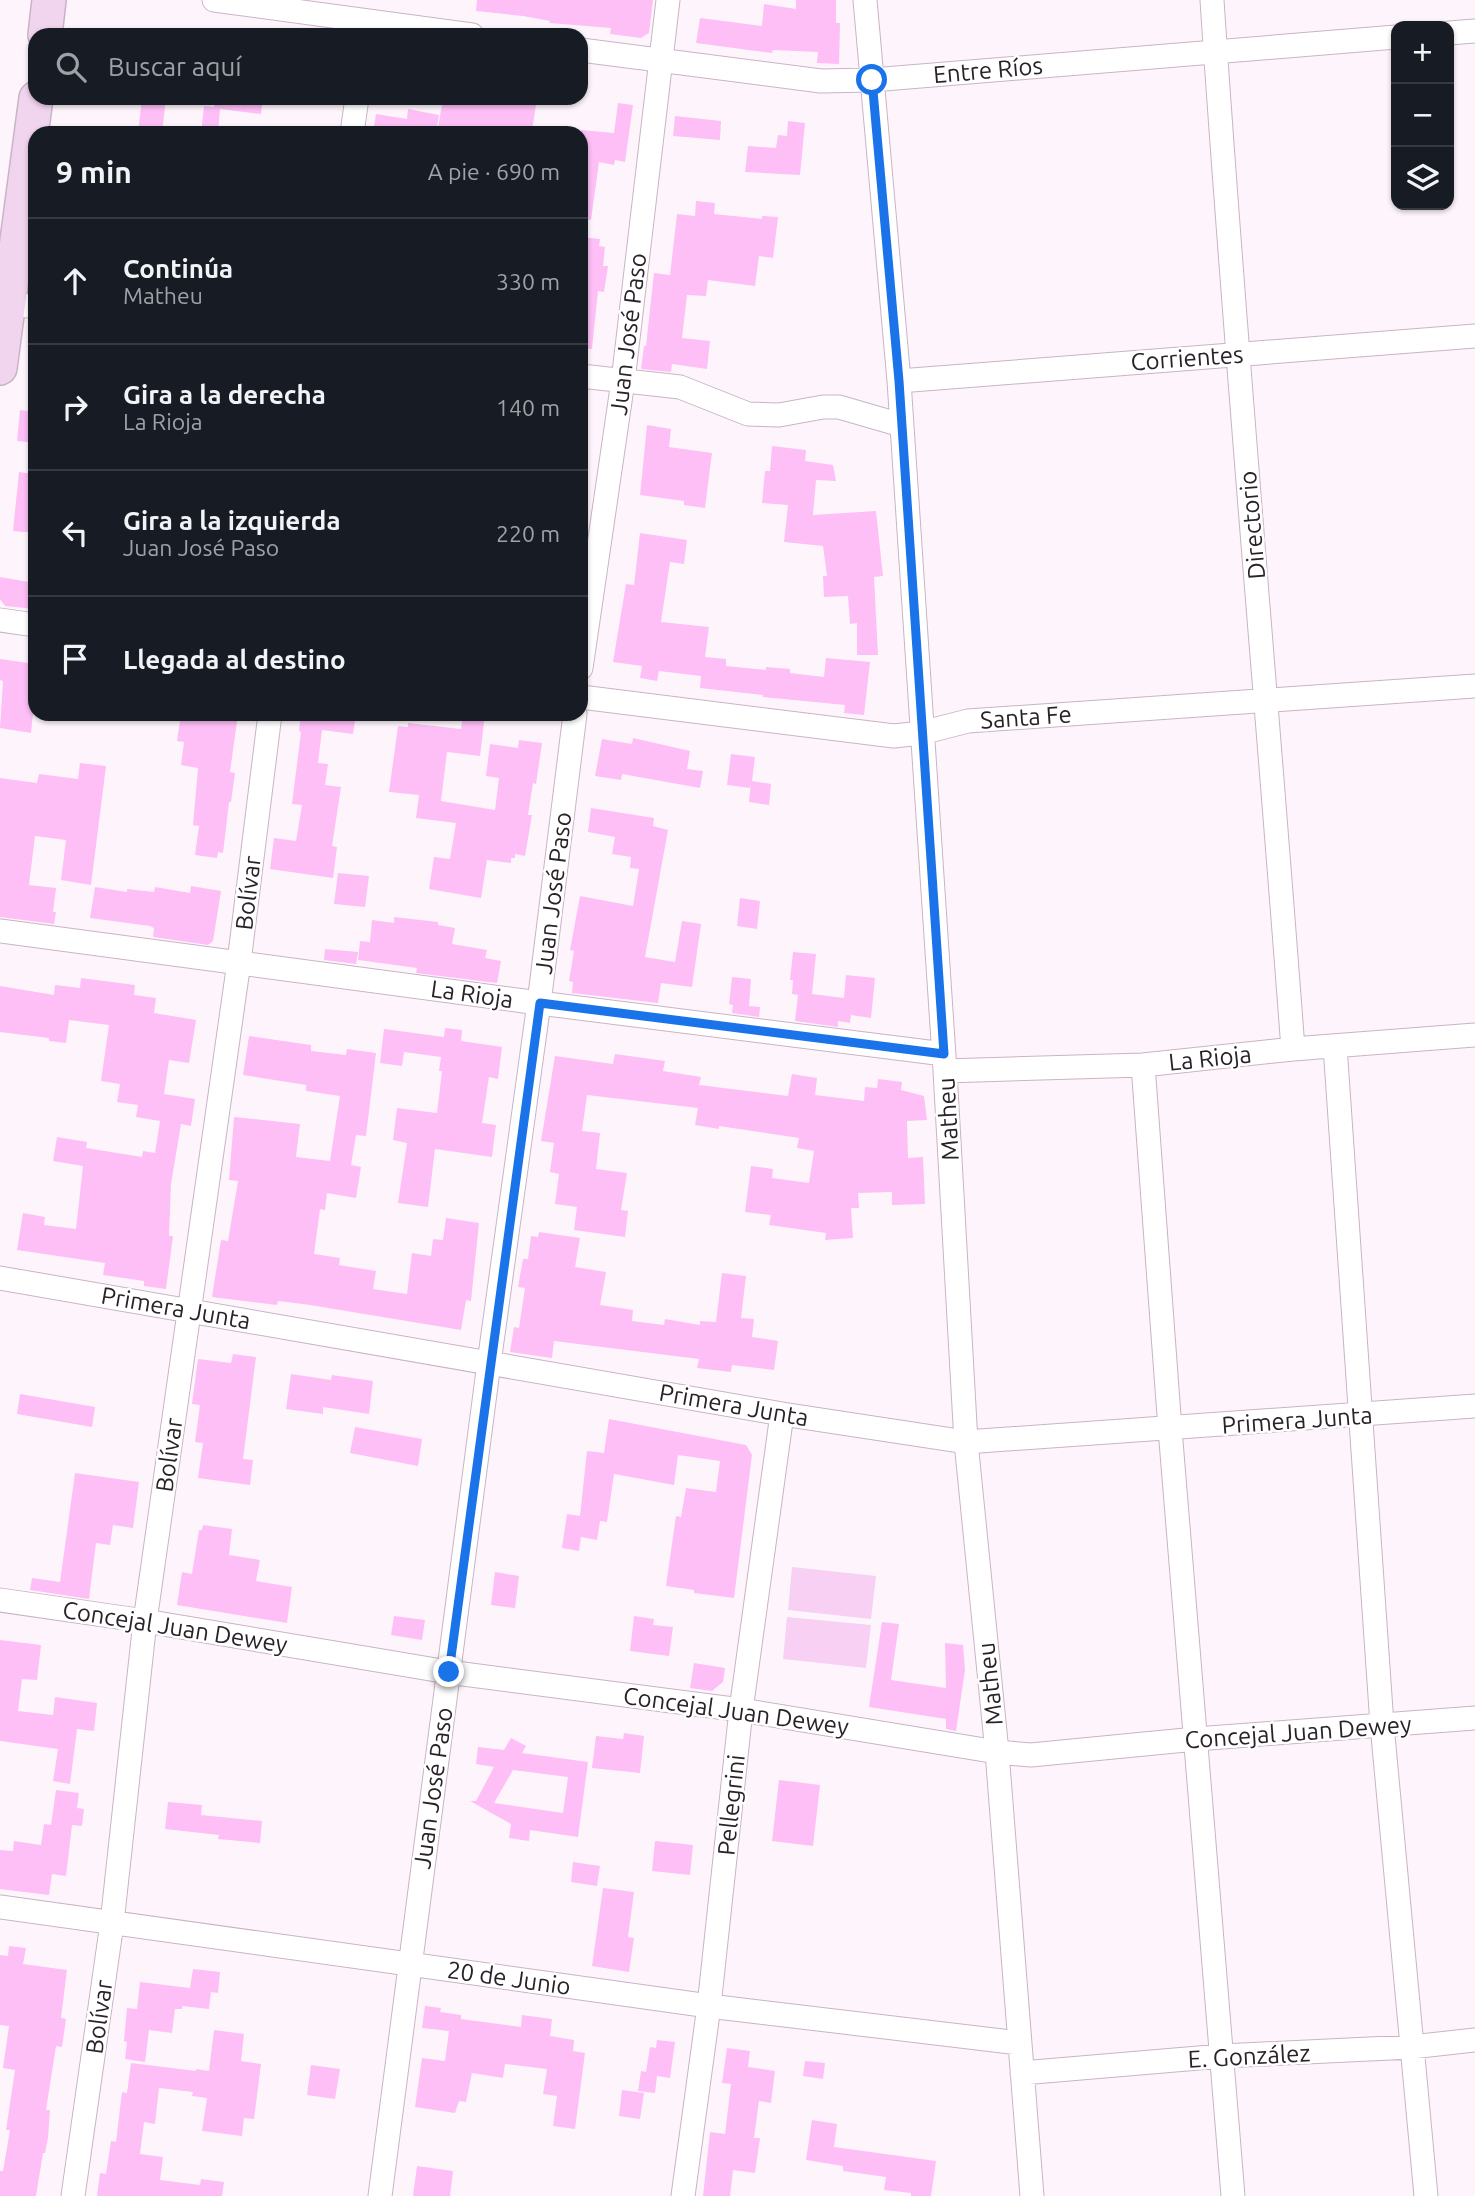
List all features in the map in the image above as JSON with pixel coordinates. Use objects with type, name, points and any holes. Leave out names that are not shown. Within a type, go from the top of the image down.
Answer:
[{"type":"main road","points":[[46,28],[49,0]]},
{"type":"main road","points":[[33,126],[35,105]]},
{"type":"main road","points":[[0,368],[15,304],[28,176]]},
{"type":"street","points":[[214,0],[369,18],[430,28]]},
{"type":"street","name":"Juan José Paso","points":[[588,620],[623,381],[668,0]]},
{"type":"street","name":"Matheu","points":[[865,0],[899,381],[966,1442],[997,1752],[1032,2196]]},
{"type":"street","name":"Directorio","points":[[1212,0],[1237,354],[1267,700],[1293,1049]]},
{"type":"street","points":[[1454,33],[1475,31]]},
{"type":"street","name":"Entre Ríos","points":[[588,52],[821,81],[872,80],[1391,37]]},
{"type":"street","points":[[353,126],[356,105]]},
{"type":"street","name":"Corrientes","points":[[899,381],[1475,336]]},
{"type":"street","points":[[588,377],[680,387],[748,414],[779,415],[823,407],[839,407],[901,425]]},
{"type":"street","points":[[0,621],[28,624]]},
{"type":"street","name":"Santa Fe","points":[[588,698],[894,736],[921,733],[968,721],[1475,686]]},
{"type":"street","name":"Bolívar","points":[[73,2196],[112,1923],[145,1621],[239,962],[269,721]]},
{"type":"street","name":"Juan José Paso","points":[[380,2196],[489,1363],[540,1003],[574,721]]},
{"type":"street","name":"La Rioja","points":[[0,931],[540,1003],[944,1063],[1143,1065],[1293,1049],[1475,1035]]},
{"type":"street","points":[[1335,1046],[1382,1725],[1426,2196]]},
{"type":"street","points":[[1143,1065],[1233,2196]]},
{"type":"street","name":"Primera Junta","points":[[0,1278],[782,1414],[966,1442],[1475,1406]]},
{"type":"street","name":"Pellegrini","points":[[682,2196],[709,2006],[741,1710],[782,1414]]},
{"type":"street","name":"Concejal Juan Dewey","points":[[0,1600],[145,1621],[449,1672],[741,1710],[997,1752],[1031,1755],[1196,1739],[1475,1718]]},
{"type":"street","name":"20 de Junio","points":[[0,1907],[709,2006],[1020,2043]]},
{"type":"street","name":"E. González","points":[[1022,2073],[1222,2056],[1411,2047],[1475,2040]]},
{"type":"shaded area","points":[[792,1567],[876,1576],[871,1619],[788,1610]]},
{"type":"shaded area","points":[[787,1617],[871,1625],[866,1668],[783,1659]]},
{"type":"building","points":[[477,0],[653,0],[649,33],[641,38],[610,34],[611,28],[549,23],[550,21],[523,16],[476,11]]},
{"type":"building","points":[[796,0],[836,0],[836,23],[840,23],[839,64],[817,63],[818,52],[773,50],[772,53],[696,43],[700,18],[762,26],[764,4],[796,9]]},
{"type":"building","points":[[618,103],[633,105],[625,162],[615,160],[614,165],[599,162],[591,220],[588,220],[588,131],[614,133]]},
{"type":"building","points":[[141,105],[165,105],[163,126],[139,126]]},
{"type":"building","points":[[262,105],[261,114],[220,109],[219,126],[202,126],[204,106]]},
{"type":"building","points":[[442,105],[536,105],[533,126],[438,126]]},
{"type":"building","points":[[408,109],[439,115],[437,126],[374,126],[376,114],[407,119]]},
{"type":"building","points":[[675,116],[721,121],[720,140],[673,136]]},
{"type":"building","points":[[788,121],[805,123],[800,175],[745,172],[748,146],[776,148],[778,135],[787,136]]},
{"type":"building","points":[[696,201],[715,203],[714,214],[762,219],[762,216],[778,217],[773,258],[759,256],[755,286],[708,280],[706,296],[687,295],[682,338],[710,341],[707,369],[672,364],[671,372],[641,369],[654,273],[670,275],[677,214],[695,216]]},
{"type":"building","points":[[588,238],[600,239],[599,246],[605,247],[603,266],[608,266],[604,292],[598,291],[592,349],[588,349]]},
{"type":"building","points":[[20,410],[28,411],[28,442],[17,441]]},
{"type":"building","points":[[647,425],[671,429],[669,447],[712,453],[705,508],[684,505],[684,501],[640,495]]},
{"type":"building","points":[[772,446],[806,450],[805,461],[833,465],[836,481],[816,480],[813,515],[876,511],[883,576],[874,577],[878,655],[857,655],[857,623],[850,624],[848,596],[824,597],[823,576],[827,576],[823,546],[784,542],[788,505],[762,503],[765,471],[770,471]]},
{"type":"building","points":[[19,472],[28,473],[28,532],[13,531]]},
{"type":"building","points":[[640,533],[687,540],[684,564],[670,562],[661,622],[709,627],[705,657],[726,659],[726,666],[766,670],[766,667],[790,669],[790,673],[824,677],[826,658],[870,662],[864,715],[844,713],[845,705],[700,688],[701,676],[659,671],[657,681],[640,678],[642,666],[613,662],[626,584],[634,585]]},
{"type":"building","points":[[0,577],[28,582],[28,608],[5,606],[0,599]]},
{"type":"building","points":[[0,659],[28,663],[28,721],[32,721],[31,733],[0,728],[3,681],[0,680]]},
{"type":"building","points":[[180,721],[237,721],[230,772],[235,773],[231,802],[223,853],[218,852],[217,858],[195,855],[199,826],[193,825],[198,768],[181,765],[184,742],[177,741]]},
{"type":"building","points":[[300,721],[355,721],[353,734],[322,730],[318,763],[328,764],[325,785],[341,787],[332,846],[337,847],[333,878],[270,869],[274,838],[296,841],[302,805],[292,804]]},
{"type":"building","points":[[462,721],[484,721],[480,756],[447,752],[441,801],[495,810],[499,778],[486,776],[490,744],[518,748],[519,740],[542,743],[528,815],[532,815],[525,856],[515,854],[511,863],[487,860],[481,898],[429,889],[434,857],[450,859],[456,823],[416,818],[419,795],[389,792],[398,726],[408,727],[408,723],[461,729]]},
{"type":"building","points":[[633,738],[690,751],[687,769],[703,771],[700,788],[622,774],[621,780],[595,776],[602,739],[632,744]]},
{"type":"building","points":[[731,754],[755,757],[752,781],[771,784],[769,805],[749,802],[750,788],[727,785]]},
{"type":"building","points":[[80,763],[106,766],[91,885],[61,880],[66,840],[35,836],[29,885],[56,888],[54,924],[0,917],[0,778],[37,783],[39,774],[78,779]]},
{"type":"building","points":[[591,808],[654,818],[653,826],[668,830],[645,957],[675,962],[682,921],[701,924],[692,987],[661,983],[658,1003],[572,993],[573,982],[569,981],[574,951],[570,950],[580,896],[633,906],[639,869],[630,868],[631,857],[612,854],[615,837],[588,832]]},
{"type":"building","points":[[338,873],[369,876],[365,907],[334,904]]},
{"type":"building","points":[[191,886],[221,891],[213,941],[208,945],[153,937],[154,928],[150,926],[90,918],[95,887],[127,892],[127,889],[154,892],[155,887],[190,893]]},
{"type":"building","points":[[740,898],[760,901],[757,929],[737,926]]},
{"type":"building","points":[[394,917],[438,922],[438,925],[455,928],[452,944],[487,950],[485,958],[501,961],[497,983],[416,973],[417,968],[358,960],[360,941],[370,942],[372,920],[394,923]]},
{"type":"building","points":[[325,949],[358,952],[356,964],[324,960]]},
{"type":"building","points":[[793,952],[816,954],[812,994],[844,998],[846,975],[875,978],[871,1018],[851,1015],[850,1023],[838,1021],[838,1027],[795,1021],[798,995],[792,994],[793,980],[790,980]]},
{"type":"building","points":[[732,977],[751,979],[749,1006],[760,1007],[759,1017],[732,1013],[733,1005],[729,1004]]},
{"type":"building","points":[[81,978],[135,985],[134,995],[156,998],[154,1013],[196,1020],[189,1063],[169,1060],[164,1094],[195,1099],[191,1126],[181,1124],[171,1184],[169,1236],[173,1236],[166,1289],[144,1286],[144,1281],[103,1275],[105,1263],[17,1250],[23,1213],[45,1217],[44,1225],[76,1229],[83,1166],[53,1161],[57,1137],[87,1142],[86,1148],[142,1157],[143,1151],[155,1153],[160,1121],[136,1117],[138,1105],[117,1102],[120,1084],[101,1081],[109,1025],[69,1020],[66,1043],[49,1041],[49,1038],[0,1032],[0,986],[54,995],[55,985],[80,988]]},
{"type":"building","points":[[445,1028],[462,1030],[461,1041],[502,1047],[498,1079],[489,1077],[482,1123],[496,1125],[492,1157],[435,1149],[428,1207],[398,1203],[407,1143],[393,1140],[397,1108],[437,1113],[441,1057],[404,1052],[402,1066],[380,1063],[384,1029],[444,1037]]},
{"type":"building","points":[[249,1036],[311,1045],[311,1051],[346,1055],[347,1049],[376,1053],[366,1136],[356,1135],[351,1165],[361,1167],[356,1198],[327,1193],[325,1210],[320,1209],[314,1254],[340,1258],[339,1265],[376,1271],[373,1289],[407,1294],[412,1253],[431,1256],[433,1239],[443,1240],[446,1218],[479,1223],[471,1301],[466,1300],[461,1330],[310,1305],[278,1301],[277,1305],[212,1297],[221,1240],[228,1241],[238,1181],[229,1180],[234,1117],[300,1124],[296,1157],[330,1161],[340,1096],[306,1091],[306,1085],[243,1075]]},
{"type":"building","points":[[615,1054],[665,1061],[663,1071],[701,1077],[699,1085],[788,1096],[792,1074],[817,1078],[815,1095],[864,1101],[865,1087],[877,1088],[878,1079],[902,1082],[901,1090],[924,1096],[927,1120],[907,1121],[908,1158],[923,1157],[925,1204],[892,1205],[892,1192],[858,1193],[859,1208],[851,1208],[853,1238],[825,1240],[826,1233],[769,1225],[771,1215],[745,1212],[751,1166],[773,1169],[772,1178],[809,1183],[814,1151],[797,1148],[799,1138],[695,1125],[698,1108],[587,1095],[582,1131],[600,1133],[596,1169],[627,1173],[621,1210],[628,1211],[625,1237],[574,1230],[577,1207],[555,1204],[559,1174],[550,1172],[554,1143],[541,1141],[555,1056],[613,1064]]},
{"type":"building","points":[[539,1232],[580,1238],[575,1267],[606,1272],[600,1305],[633,1310],[632,1321],[664,1325],[665,1319],[700,1325],[700,1321],[716,1322],[722,1273],[746,1276],[741,1318],[754,1319],[752,1337],[778,1341],[774,1370],[732,1365],[731,1372],[697,1368],[699,1359],[554,1341],[552,1358],[510,1352],[514,1327],[519,1328],[525,1288],[518,1287],[523,1259],[528,1259],[531,1236],[538,1237]]},
{"type":"building","points":[[233,1354],[256,1357],[243,1459],[253,1460],[250,1485],[198,1478],[203,1443],[195,1442],[200,1405],[192,1404],[198,1359],[231,1363]]},
{"type":"building","points":[[291,1374],[331,1380],[332,1375],[373,1381],[369,1414],[323,1407],[323,1414],[286,1409]]},
{"type":"building","points":[[20,1394],[95,1407],[92,1427],[17,1414]]},
{"type":"building","points":[[609,1419],[746,1445],[752,1455],[734,1598],[666,1586],[676,1516],[681,1517],[686,1488],[716,1492],[720,1461],[678,1455],[674,1485],[614,1474],[607,1522],[600,1521],[597,1540],[581,1537],[579,1551],[562,1548],[567,1514],[580,1516],[587,1451],[604,1453]]},
{"type":"building","points":[[355,1427],[422,1439],[418,1466],[350,1453]]},
{"type":"building","points":[[75,1473],[139,1482],[133,1528],[113,1525],[110,1545],[96,1543],[89,1599],[30,1590],[32,1578],[60,1582]]},
{"type":"building","points":[[203,1525],[232,1529],[229,1555],[260,1560],[256,1581],[292,1587],[287,1623],[177,1605],[182,1572],[192,1574],[199,1530],[202,1530]]},
{"type":"building","points":[[495,1572],[519,1576],[515,1608],[491,1605]]},
{"type":"building","points":[[394,1616],[425,1620],[422,1640],[391,1635]]},
{"type":"building","points":[[634,1616],[654,1619],[653,1625],[673,1627],[669,1656],[630,1651]]},
{"type":"building","points":[[882,1622],[899,1624],[891,1680],[946,1688],[945,1643],[963,1645],[965,1670],[956,1731],[946,1729],[946,1719],[869,1707]]},
{"type":"building","points":[[0,1640],[41,1645],[37,1680],[22,1679],[18,1711],[53,1715],[55,1697],[97,1703],[94,1731],[77,1729],[70,1784],[53,1781],[58,1749],[0,1741]]},
{"type":"building","points":[[694,1663],[725,1668],[723,1682],[712,1691],[690,1688]]},
{"type":"building","points":[[624,1733],[644,1736],[640,1773],[592,1768],[596,1736],[623,1739]]},
{"type":"building","points":[[511,1738],[526,1746],[522,1753],[588,1762],[578,1837],[530,1830],[529,1841],[509,1838],[511,1824],[470,1801],[476,1801],[494,1767],[476,1764],[478,1747],[504,1750]],"holes":[[[513,1770],[568,1777],[563,1813],[494,1803]]]},
{"type":"building","points":[[779,1780],[820,1785],[813,1846],[772,1841]]},
{"type":"building","points":[[56,1790],[79,1793],[77,1808],[84,1809],[82,1826],[72,1825],[66,1876],[52,1874],[49,1895],[0,1889],[0,1850],[13,1851],[14,1841],[41,1845],[44,1824],[51,1825]]},
{"type":"building","points":[[168,1802],[202,1805],[201,1815],[262,1821],[260,1843],[218,1839],[219,1835],[165,1829]]},
{"type":"building","points":[[655,1841],[693,1845],[690,1875],[652,1871]]},
{"type":"building","points":[[573,1862],[600,1866],[597,1886],[571,1882]]},
{"type":"building","points":[[603,1888],[634,1892],[628,1937],[634,1938],[629,1972],[592,1966]]},
{"type":"building","points":[[9,1946],[26,1948],[23,1964],[67,1970],[61,2018],[66,2019],[62,2047],[56,2046],[46,2110],[50,2110],[48,2138],[36,2196],[0,2196],[0,2171],[3,2171],[10,2130],[6,2130],[15,2070],[3,2068],[9,2026],[0,2025],[0,1955],[8,1956]]},
{"type":"building","points":[[193,1969],[220,1972],[218,1993],[211,1992],[209,2009],[182,2006],[182,2009],[175,2009],[172,2033],[149,2030],[145,2062],[125,2059],[127,2008],[137,2009],[140,1982],[190,1988]]},
{"type":"building","points":[[425,2006],[441,2008],[440,2012],[461,2015],[461,2019],[521,2027],[522,2015],[552,2019],[550,2036],[574,2040],[573,2051],[585,2053],[575,2129],[553,2126],[557,2096],[543,2094],[547,2069],[505,2064],[503,2078],[472,2073],[466,2102],[459,2101],[455,2113],[415,2107],[422,2058],[445,2061],[449,2031],[422,2028]]},
{"type":"building","points":[[214,2030],[244,2034],[241,2061],[261,2064],[254,2119],[244,2118],[242,2136],[202,2131],[207,2098],[192,2096],[193,2092],[159,2088],[155,2124],[144,2122],[140,2154],[163,2157],[160,2180],[200,2185],[201,2179],[224,2182],[222,2196],[97,2196],[100,2173],[106,2174],[111,2141],[116,2142],[122,2092],[127,2093],[131,2063],[209,2071]]},
{"type":"building","points":[[657,2040],[675,2042],[670,2078],[657,2076],[655,2093],[638,2091],[641,2071],[646,2072],[650,2047],[656,2048]]},
{"type":"building","points":[[727,2048],[750,2051],[748,2067],[775,2071],[771,2103],[759,2101],[754,2138],[760,2138],[755,2173],[733,2170],[730,2196],[703,2196],[710,2132],[725,2134],[731,2084],[722,2083]]},
{"type":"building","points":[[805,2061],[825,2063],[823,2079],[803,2076]]},
{"type":"building","points":[[311,2065],[340,2069],[335,2099],[307,2095]]},
{"type":"building","points":[[622,2090],[644,2093],[640,2119],[619,2116]]},
{"type":"building","points":[[812,2120],[837,2124],[834,2147],[936,2161],[931,2196],[911,2196],[911,2193],[884,2190],[886,2177],[843,2171],[843,2166],[806,2160]]},
{"type":"building","points":[[417,2166],[453,2171],[450,2196],[413,2196]]},
{"type":"route","points":[[449,1672],[540,1003],[944,1054],[899,381],[872,80]]}]
